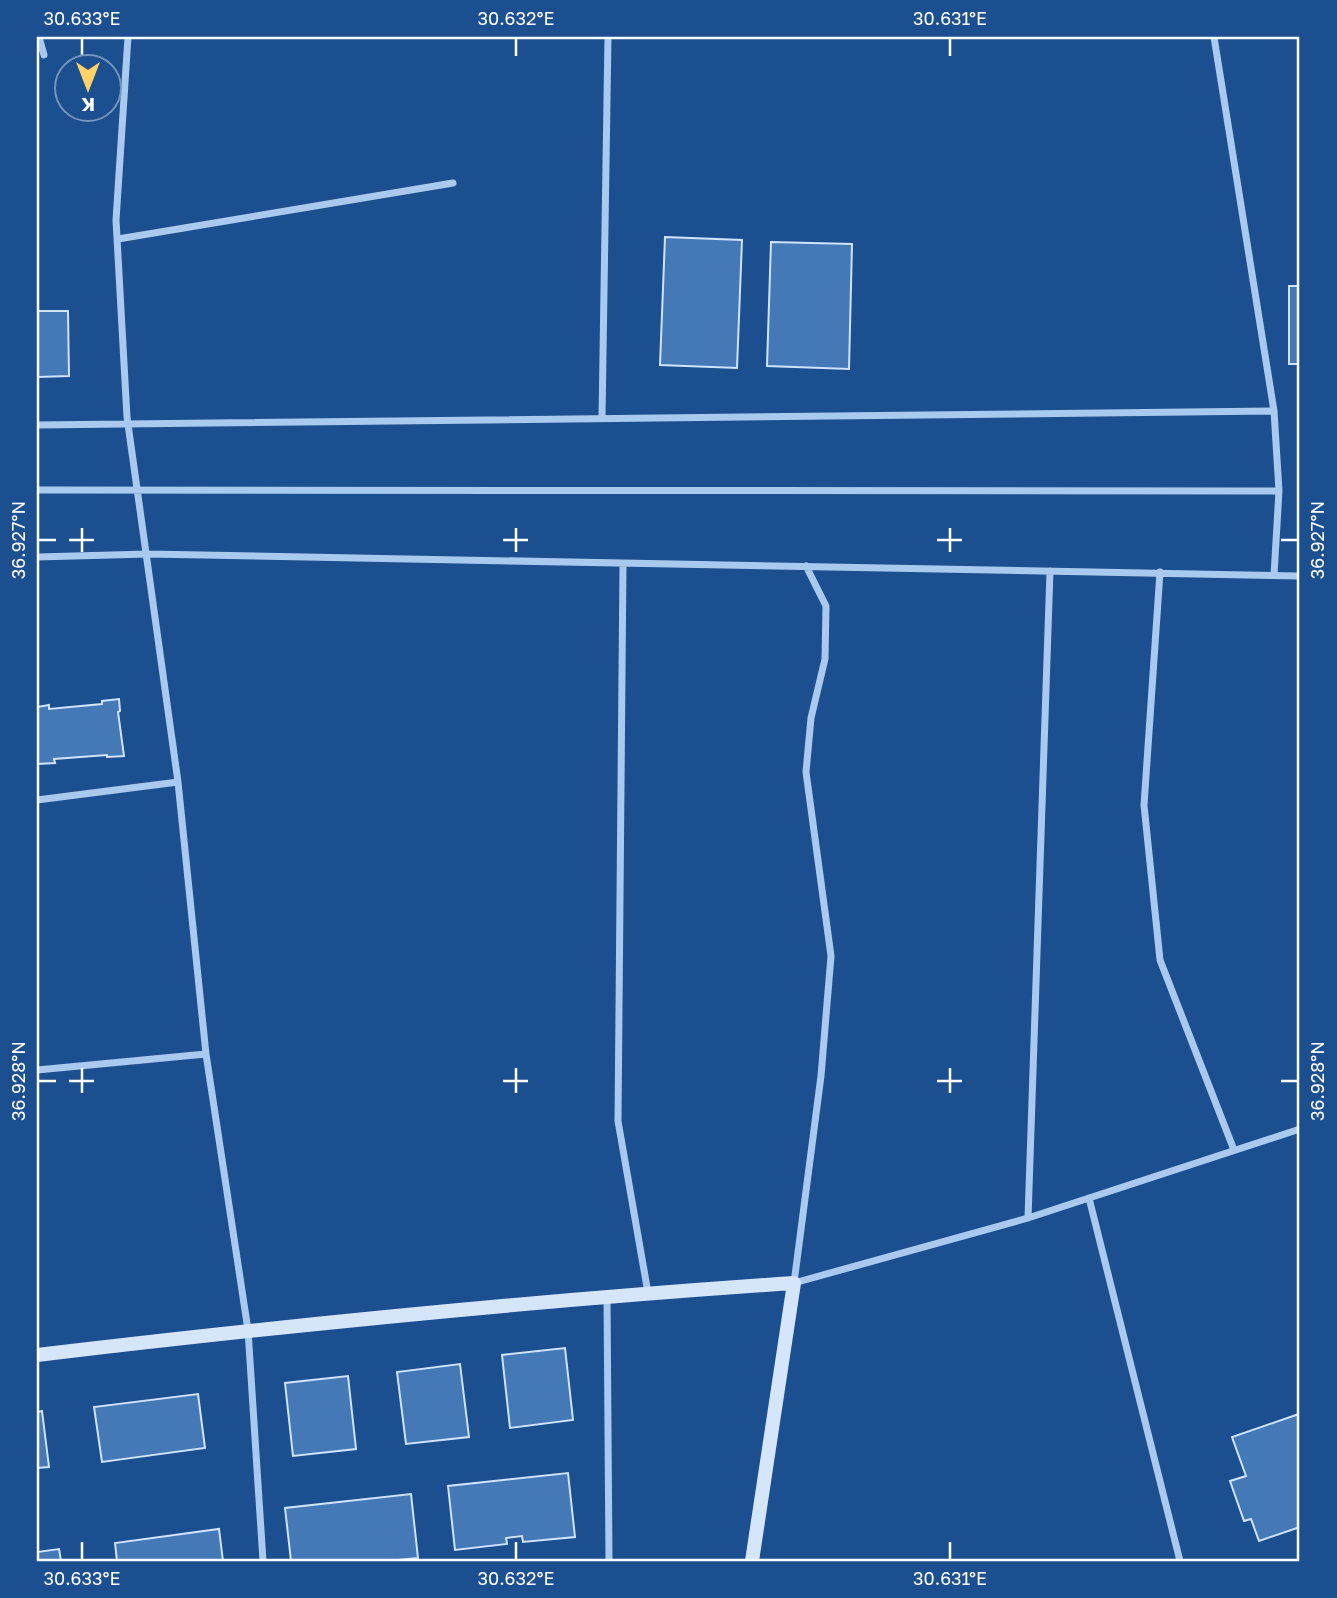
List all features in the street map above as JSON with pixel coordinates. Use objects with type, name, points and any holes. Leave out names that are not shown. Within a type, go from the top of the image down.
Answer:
[{"type":"street","points":[[39,37],[44,55]]},
{"type":"street","points":[[128,37],[116,220],[128,424],[178,782],[206,1054],[248,1330],[263,1561]]},
{"type":"street","points":[[602,418],[608,37]]},
{"type":"street","points":[[1214,37],[1274,411],[1279,491],[1274,575]]},
{"type":"street","points":[[118,239],[453,183]]},
{"type":"street","points":[[37,425],[1274,411]]},
{"type":"street","points":[[37,490],[1279,491]]},
{"type":"street","points":[[37,557],[148,554],[1300,576]]},
{"type":"street","points":[[623,563],[618,1121],[648,1293]]},
{"type":"street","points":[[752,1561],[794,1283],[821,1076],[831,956],[806,772],[811,718],[825,659],[825,606],[806,566]]},
{"type":"street","points":[[1028,1219],[1050,571]]},
{"type":"street","points":[[1160,572],[1144,805],[1160,960],[1234,1150]]},
{"type":"street","points":[[37,800],[178,782]]},
{"type":"street","points":[[37,1070],[206,1054]]},
{"type":"street","points":[[37,1355],[248,1330],[607,1295],[794,1283],[1028,1219],[1300,1129]]},
{"type":"street","points":[[1090,1198],[1180,1561]]},
{"type":"street","points":[[607,1295],[609,1561]]},
{"type":"building","points":[[665,237],[742,240],[737,368],[660,365]]},
{"type":"building","points":[[771,242],[852,244],[849,369],[767,366]]},
{"type":"building","points":[[1289,286],[1300,286],[1300,364],[1289,364]]},
{"type":"building","points":[[37,311],[68,311],[69,376],[37,377]]},
{"type":"building","points":[[119,699],[118,712],[124,756],[54,759],[55,763],[37,764],[37,707],[49,705],[49,709],[102,704],[102,701]]},
{"type":"building","points":[[565,1348],[573,1420],[510,1428],[502,1355]]},
{"type":"building","points":[[460,1364],[469,1437],[406,1444],[397,1372]]},
{"type":"building","points":[[348,1376],[356,1449],[293,1456],[285,1383]]},
{"type":"building","points":[[198,1394],[205,1448],[102,1462],[94,1407]]},
{"type":"building","points":[[42,1411],[49,1467],[37,1468],[37,1412]]},
{"type":"building","points":[[1299,1414],[1300,1527],[1259,1541],[1251,1519],[1244,1521],[1230,1481],[1246,1476],[1232,1437]]},
{"type":"building","points":[[568,1473],[575,1537],[523,1542],[522,1536],[506,1538],[507,1544],[455,1550],[448,1486]]},
{"type":"building","points":[[411,1494],[418,1558],[388,1561],[291,1561],[285,1508]]},
{"type":"building","points":[[219,1529],[223,1561],[117,1561],[115,1543]]},
{"type":"building","points":[[59,1549],[61,1561],[37,1561],[37,1552]]}]
